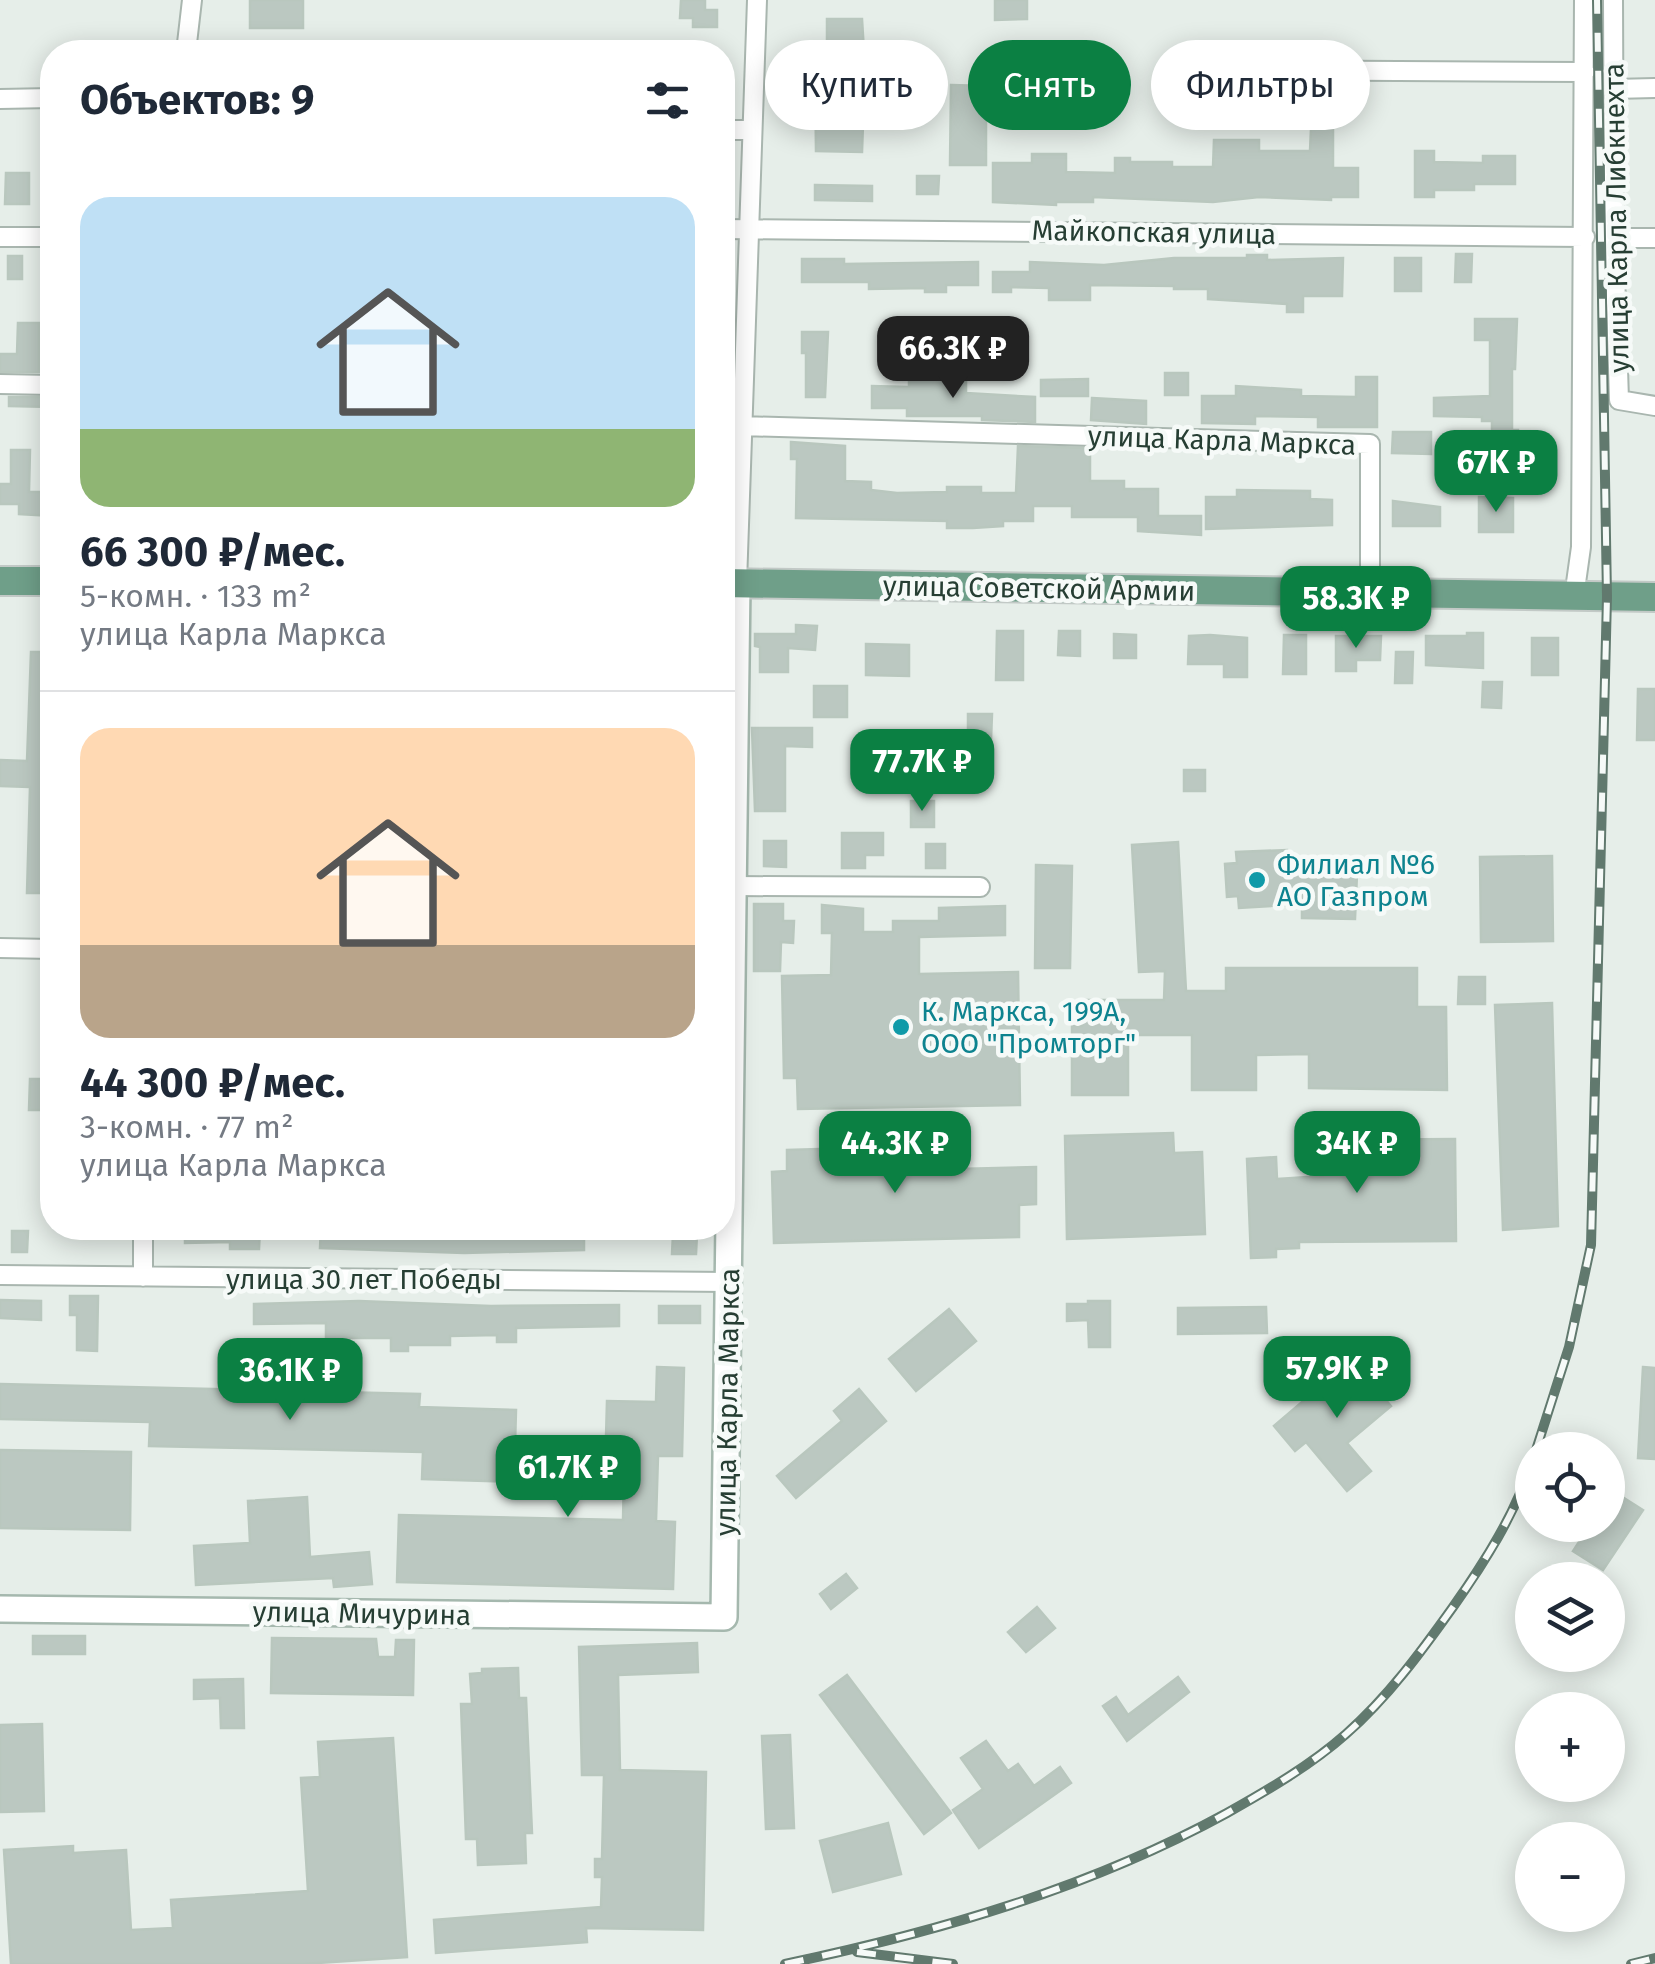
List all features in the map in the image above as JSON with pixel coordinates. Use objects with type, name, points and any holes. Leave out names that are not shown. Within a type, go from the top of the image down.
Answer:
[{"type":"main road","points":[[0,581],[40,581]]},
{"type":"main road","name":"улица Советской Армии","points":[[735,583],[1655,597]]},
{"type":"street","points":[[187,40],[192,0]]},
{"type":"street","name":"улица Карла Маркса","points":[[735,518],[742,426],[757,0]]},
{"type":"street","name":"улица Карла Либкнехта","points":[[1574,597],[1581,547],[1584,0]]},
{"type":"street","name":"улица Карла Либкнехта","points":[[1613,0],[1619,400],[1655,406]]},
{"type":"street","name":"улица Карла Либкнехта","points":[[1370,71],[1585,72]]},
{"type":"street","points":[[1614,89],[1655,88]]},
{"type":"street","points":[[0,99],[40,98]]},
{"type":"street","points":[[735,130],[752,130]]},
{"type":"street","name":"Майкопская улица","points":[[735,228],[1585,237]]},
{"type":"street","points":[[0,237],[40,236]]},
{"type":"street","points":[[1614,238],[1655,238]]},
{"type":"street","points":[[735,374],[744,374]]},
{"type":"street","points":[[0,384],[40,385]]},
{"type":"street","name":"улица Карла Маркса","points":[[742,426],[1370,444],[1370,595]]},
{"type":"street","points":[[735,886],[980,887]]},
{"type":"street","points":[[0,948],[40,949]]},
{"type":"street","points":[[143,1277],[144,1240]]},
{"type":"street","name":"улица Карла Маркса","points":[[724,1617],[728,1240]]},
{"type":"street","name":"улица 30 лет Победы","points":[[0,1274],[728,1282]]},
{"type":"street","name":"улица Мичурина","points":[[0,1609],[724,1617]]},
{"type":"building","points":[[250,0],[303,0],[303,28],[250,28]]},
{"type":"building","points":[[681,0],[705,0],[705,10],[717,10],[717,27],[693,27],[693,18],[680,18]]},
{"type":"building","points":[[995,0],[1027,0],[1027,19],[995,20]]},
{"type":"building","points":[[827,19],[862,19],[863,40],[827,40]]},
{"type":"building","points":[[951,85],[968,85],[968,130],[986,130],[986,165],[950,165]]},
{"type":"building","points":[[816,130],[863,130],[862,152],[816,151]]},
{"type":"building","points":[[1311,130],[1333,130],[1333,168],[1358,168],[1358,197],[1259,197],[1213,202],[1093,197],[1093,202],[1056,205],[993,202],[993,163],[1032,163],[1032,154],[1066,154],[1066,172],[1115,173],[1115,158],[1172,162],[1172,167],[1213,167],[1214,140],[1259,140],[1259,151],[1310,151]]},
{"type":"building","points":[[1415,151],[1434,151],[1434,162],[1483,163],[1483,156],[1515,156],[1515,184],[1474,184],[1474,190],[1434,190],[1434,197],[1415,197]]},
{"type":"building","points":[[6,173],[29,173],[29,204],[5,204]]},
{"type":"building","points":[[917,176],[939,176],[938,194],[917,194]]},
{"type":"building","points":[[815,185],[872,186],[872,201],[815,200]]},
{"type":"building","points":[[1456,254],[1472,254],[1471,282],[1455,282]]},
{"type":"building","points":[[1267,255],[1267,260],[1343,258],[1342,296],[1303,296],[1303,312],[1287,312],[1287,304],[1208,299],[1208,289],[1174,286],[1090,285],[1090,300],[1049,300],[1049,288],[1011,287],[1011,292],[993,292],[993,272],[1030,272],[1030,262],[1104,265]]},
{"type":"building","points":[[8,256],[22,256],[22,279],[8,279]]},
{"type":"building","points":[[1395,258],[1421,258],[1421,291],[1395,291]]},
{"type":"building","points":[[802,259],[844,259],[844,264],[978,262],[978,285],[946,285],[946,292],[925,292],[925,288],[869,289],[869,282],[802,282]]},
{"type":"building","points":[[1475,319],[1517,319],[1512,430],[1518,430],[1518,455],[1492,455],[1492,421],[1482,421],[1482,417],[1434,416],[1434,398],[1490,396],[1490,340],[1475,340]]},
{"type":"building","points":[[18,323],[39,323],[39,372],[0,372],[0,354],[17,354]]},
{"type":"building","points":[[802,332],[828,332],[825,397],[806,397]]},
{"type":"building","points":[[1165,373],[1188,373],[1188,395],[1165,395]]},
{"type":"building","points":[[1356,377],[1377,377],[1377,427],[1318,427],[1318,417],[1255,416],[1255,424],[1202,423],[1202,396],[1236,396],[1236,386],[1301,390],[1301,396],[1356,397]]},
{"type":"building","points":[[966,379],[966,393],[1035,397],[1035,422],[982,420],[982,416],[907,416],[907,408],[872,408],[872,386],[909,387],[909,380]]},
{"type":"building","points":[[1088,379],[1088,396],[1041,396],[1041,380]]},
{"type":"building","points":[[9,397],[40,397],[40,407],[9,406]]},
{"type":"building","points":[[1092,398],[1146,401],[1146,424],[1091,420]]},
{"type":"building","points":[[1393,432],[1431,432],[1431,454],[1392,453]]},
{"type":"building","points":[[791,442],[845,446],[845,481],[871,482],[871,490],[897,493],[981,487],[981,493],[1016,493],[1018,446],[1090,448],[1090,481],[1124,481],[1124,489],[1158,489],[1158,516],[1201,516],[1201,535],[1138,531],[1138,517],[1072,517],[1072,506],[1033,506],[1033,521],[1003,521],[1003,526],[973,528],[947,528],[947,521],[796,518],[797,459],[791,459]]},
{"type":"building","points":[[11,450],[30,450],[29,492],[40,492],[40,515],[19,514],[19,504],[0,504],[0,484],[11,484]]},
{"type":"building","points":[[1237,490],[1310,491],[1310,499],[1332,500],[1332,525],[1206,529],[1206,497],[1237,497]]},
{"type":"building","points":[[1479,497],[1513,498],[1513,532],[1479,532]]},
{"type":"building","points":[[1393,501],[1440,507],[1440,526],[1393,526]]},
{"type":"building","points":[[796,625],[817,626],[815,650],[788,648],[788,672],[760,672],[760,647],[755,646],[755,634],[796,634]]},
{"type":"building","points":[[997,631],[1023,631],[1023,680],[996,680]]},
{"type":"building","points":[[1059,631],[1080,631],[1080,656],[1058,655]]},
{"type":"building","points":[[1483,633],[1483,668],[1426,665],[1426,636]]},
{"type":"building","points":[[1114,634],[1136,635],[1136,658],[1114,658]]},
{"type":"building","points":[[1284,635],[1306,635],[1306,674],[1283,674]]},
{"type":"building","points":[[1189,636],[1247,638],[1247,677],[1224,677],[1224,664],[1188,664]]},
{"type":"building","points":[[1336,636],[1381,636],[1380,660],[1356,660],[1356,671],[1336,671]]},
{"type":"building","points":[[1532,638],[1558,638],[1558,675],[1532,675]]},
{"type":"building","points":[[866,644],[909,645],[909,676],[866,675]]},
{"type":"building","points":[[31,652],[40,652],[40,893],[27,893],[30,787],[0,786],[0,760],[27,761]]},
{"type":"building","points":[[1396,652],[1413,652],[1412,683],[1395,683]]},
{"type":"building","points":[[1483,682],[1502,682],[1501,708],[1482,707]]},
{"type":"building","points":[[814,686],[847,686],[847,717],[814,717]]},
{"type":"building","points":[[1638,689],[1655,689],[1655,740],[1637,740]]},
{"type":"building","points":[[968,714],[992,714],[991,740],[968,740]]},
{"type":"building","points":[[752,728],[812,728],[812,747],[785,746],[785,811],[755,811]]},
{"type":"building","points":[[1184,770],[1205,770],[1205,791],[1184,791]]},
{"type":"building","points":[[911,801],[934,801],[934,827],[911,827]]},
{"type":"building","points":[[842,833],[883,833],[883,855],[865,855],[865,868],[842,868]]},
{"type":"building","points":[[764,841],[786,841],[786,867],[764,866]]},
{"type":"building","points":[[1178,842],[1186,991],[1226,991],[1226,968],[1417,968],[1417,1007],[1446,1007],[1447,1090],[1309,1088],[1309,1054],[1256,1055],[1256,1090],[1192,1090],[1192,1035],[1128,1035],[1128,1095],[1072,1095],[1072,1026],[1082,1026],[1082,1000],[1164,1000],[1165,971],[1139,972],[1132,845]]},
{"type":"building","points":[[926,844],[945,844],[945,868],[926,868]]},
{"type":"building","points":[[1287,850],[1288,872],[1357,874],[1355,919],[1302,918],[1302,904],[1239,908],[1238,896],[1227,897],[1225,864],[1237,863],[1236,852]]},
{"type":"building","points":[[1552,856],[1553,941],[1481,942],[1480,857]]},
{"type":"building","points":[[1036,865],[1072,866],[1070,968],[1035,968]]},
{"type":"building","points":[[754,904],[783,904],[783,921],[794,921],[793,943],[781,942],[780,971],[754,971]]},
{"type":"building","name":"К. Маркса, 199А, ООО \"Промторг\"","points":[[822,905],[863,909],[863,932],[893,932],[893,921],[939,921],[939,908],[1005,906],[1005,935],[919,937],[919,974],[1018,972],[1020,1105],[798,1109],[797,1078],[784,1078],[782,976],[831,975],[832,933],[822,933]]},
{"type":"building","points":[[1459,977],[1485,977],[1485,1004],[1458,1004]]},
{"type":"building","points":[[1552,1003],[1558,1226],[1503,1230],[1495,1005]]},
{"type":"building","points":[[30,1079],[40,1079],[40,1110],[29,1110]]},
{"type":"building","points":[[1173,1133],[1174,1153],[1202,1152],[1205,1234],[1067,1239],[1065,1136]]},
{"type":"building","points":[[1455,1139],[1456,1241],[1299,1242],[1299,1248],[1276,1249],[1276,1257],[1251,1258],[1247,1159],[1276,1157],[1277,1179],[1323,1176],[1323,1140]]},
{"type":"building","points":[[956,1145],[957,1169],[1036,1167],[1036,1204],[1019,1205],[1019,1237],[774,1243],[772,1172],[787,1171],[787,1150]]},
{"type":"building","points":[[12,1231],[28,1231],[27,1252],[12,1252]]},
{"type":"building","points":[[259,1240],[259,1249],[230,1249],[230,1242],[185,1243]]},
{"type":"building","points":[[320,1240],[584,1240],[584,1250],[464,1253],[320,1248]]},
{"type":"building","points":[[673,1240],[697,1240],[696,1254],[672,1254]]},
{"type":"building","points":[[70,1296],[98,1296],[97,1351],[77,1350],[77,1315],[70,1315]]},
{"type":"building","points":[[0,1300],[41,1301],[41,1320],[0,1318]]},
{"type":"building","points":[[359,1301],[619,1305],[619,1326],[516,1328],[516,1342],[497,1342],[497,1335],[450,1336],[450,1345],[408,1345],[408,1351],[391,1351],[391,1338],[349,1338],[349,1358],[326,1357],[326,1323],[254,1324],[254,1304]]},
{"type":"building","points":[[1110,1301],[1110,1347],[1089,1347],[1088,1320],[1067,1321],[1067,1304]]},
{"type":"building","points":[[659,1306],[700,1306],[700,1323],[659,1323]]},
{"type":"building","points":[[1266,1307],[1267,1333],[1178,1334],[1178,1308]]},
{"type":"building","points":[[949,1309],[976,1341],[916,1391],[889,1359]]},
{"type":"building","points":[[1356,1356],[1378,1381],[1373,1385],[1391,1406],[1347,1443],[1371,1471],[1347,1491],[1306,1442],[1295,1451],[1274,1426]]},
{"type":"building","points":[[657,1367],[684,1368],[682,1456],[658,1456],[656,1521],[675,1522],[673,1589],[397,1582],[399,1515],[623,1520],[624,1474],[605,1474],[607,1401],[656,1402]]},
{"type":"building","points":[[1643,1367],[1655,1368],[1655,1459],[1638,1458]]},
{"type":"building","points":[[0,1384],[420,1394],[419,1407],[516,1410],[514,1482],[422,1479],[423,1452],[149,1446],[150,1422],[0,1419]]},
{"type":"building","points":[[859,1389],[886,1421],[796,1498],[777,1476],[842,1421],[834,1411]]},
{"type":"building","points":[[0,1450],[131,1452],[130,1530],[0,1528]]},
{"type":"building","points":[[307,1497],[310,1557],[369,1552],[372,1584],[334,1587],[333,1578],[196,1585],[194,1546],[250,1543],[248,1501]]},
{"type":"building","points":[[1625,1499],[1643,1510],[1625,1537]]},
{"type":"building","points":[[1579,1542],[1622,1542],[1608,1562],[1590,1562],[1573,1551]]},
{"type":"building","points":[[846,1574],[857,1588],[831,1609],[820,1594]]},
{"type":"building","points":[[1037,1607],[1055,1628],[1026,1652],[1008,1632]]},
{"type":"building","points":[[33,1636],[85,1636],[85,1654],[33,1654]]},
{"type":"building","points":[[272,1638],[376,1639],[378,1657],[395,1657],[396,1640],[414,1640],[413,1695],[271,1693]]},
{"type":"building","points":[[697,1643],[698,1672],[618,1675],[620,1770],[706,1772],[703,1930],[586,1928],[587,1942],[436,1953],[434,1920],[601,1907],[602,1877],[595,1877],[595,1859],[602,1859],[604,1775],[582,1775],[579,1647]]},
{"type":"building","points":[[518,1668],[519,1698],[526,1698],[532,1833],[525,1833],[526,1863],[478,1865],[477,1839],[466,1839],[461,1704],[472,1704],[470,1674],[482,1673],[482,1669]]},
{"type":"building","points":[[847,1675],[951,1813],[924,1834],[820,1695]]},
{"type":"building","points":[[1178,1677],[1189,1692],[1127,1741],[1103,1706],[1116,1697],[1128,1715]]},
{"type":"building","points":[[243,1679],[244,1728],[221,1728],[220,1698],[194,1699],[194,1680]]},
{"type":"building","points":[[42,1724],[44,1811],[0,1812],[0,1725]]},
{"type":"building","points":[[790,1735],[794,1828],[766,1829],[762,1736]]},
{"type":"building","points":[[393,1738],[407,1957],[303,1964],[11,1964],[4,1850],[73,1846],[73,1853],[126,1850],[131,1930],[173,1928],[171,1900],[308,1891],[301,1778],[320,1777],[318,1742]]},
{"type":"building","points":[[986,1741],[1008,1771],[1018,1764],[1034,1786],[1060,1767],[1071,1783],[979,1848],[953,1810],[983,1789],[961,1758]]},
{"type":"building","points":[[888,1823],[901,1874],[833,1892],[820,1841]]},
{"type":"railway","points":[[1542,1432],[1569,1347],[1591,1245],[1607,597],[1597,0]]},
{"type":"railway","points":[[785,1964],[956,1922],[1067,1885],[1175,1840],[1304,1767],[1361,1720],[1429,1641],[1465,1590],[1515,1504]]},
{"type":"railway","points":[[857,1952],[953,1964]]},
{"type":"railway","points":[[1631,1964],[1655,1958]]},
{"type":"place","name":"Филиал №6 АО Газпром","points":[[1257,880]]},
{"type":"place","name":"К. Маркса, 199А, ООО \"Промторг\"","points":[[901,1027]]}]
